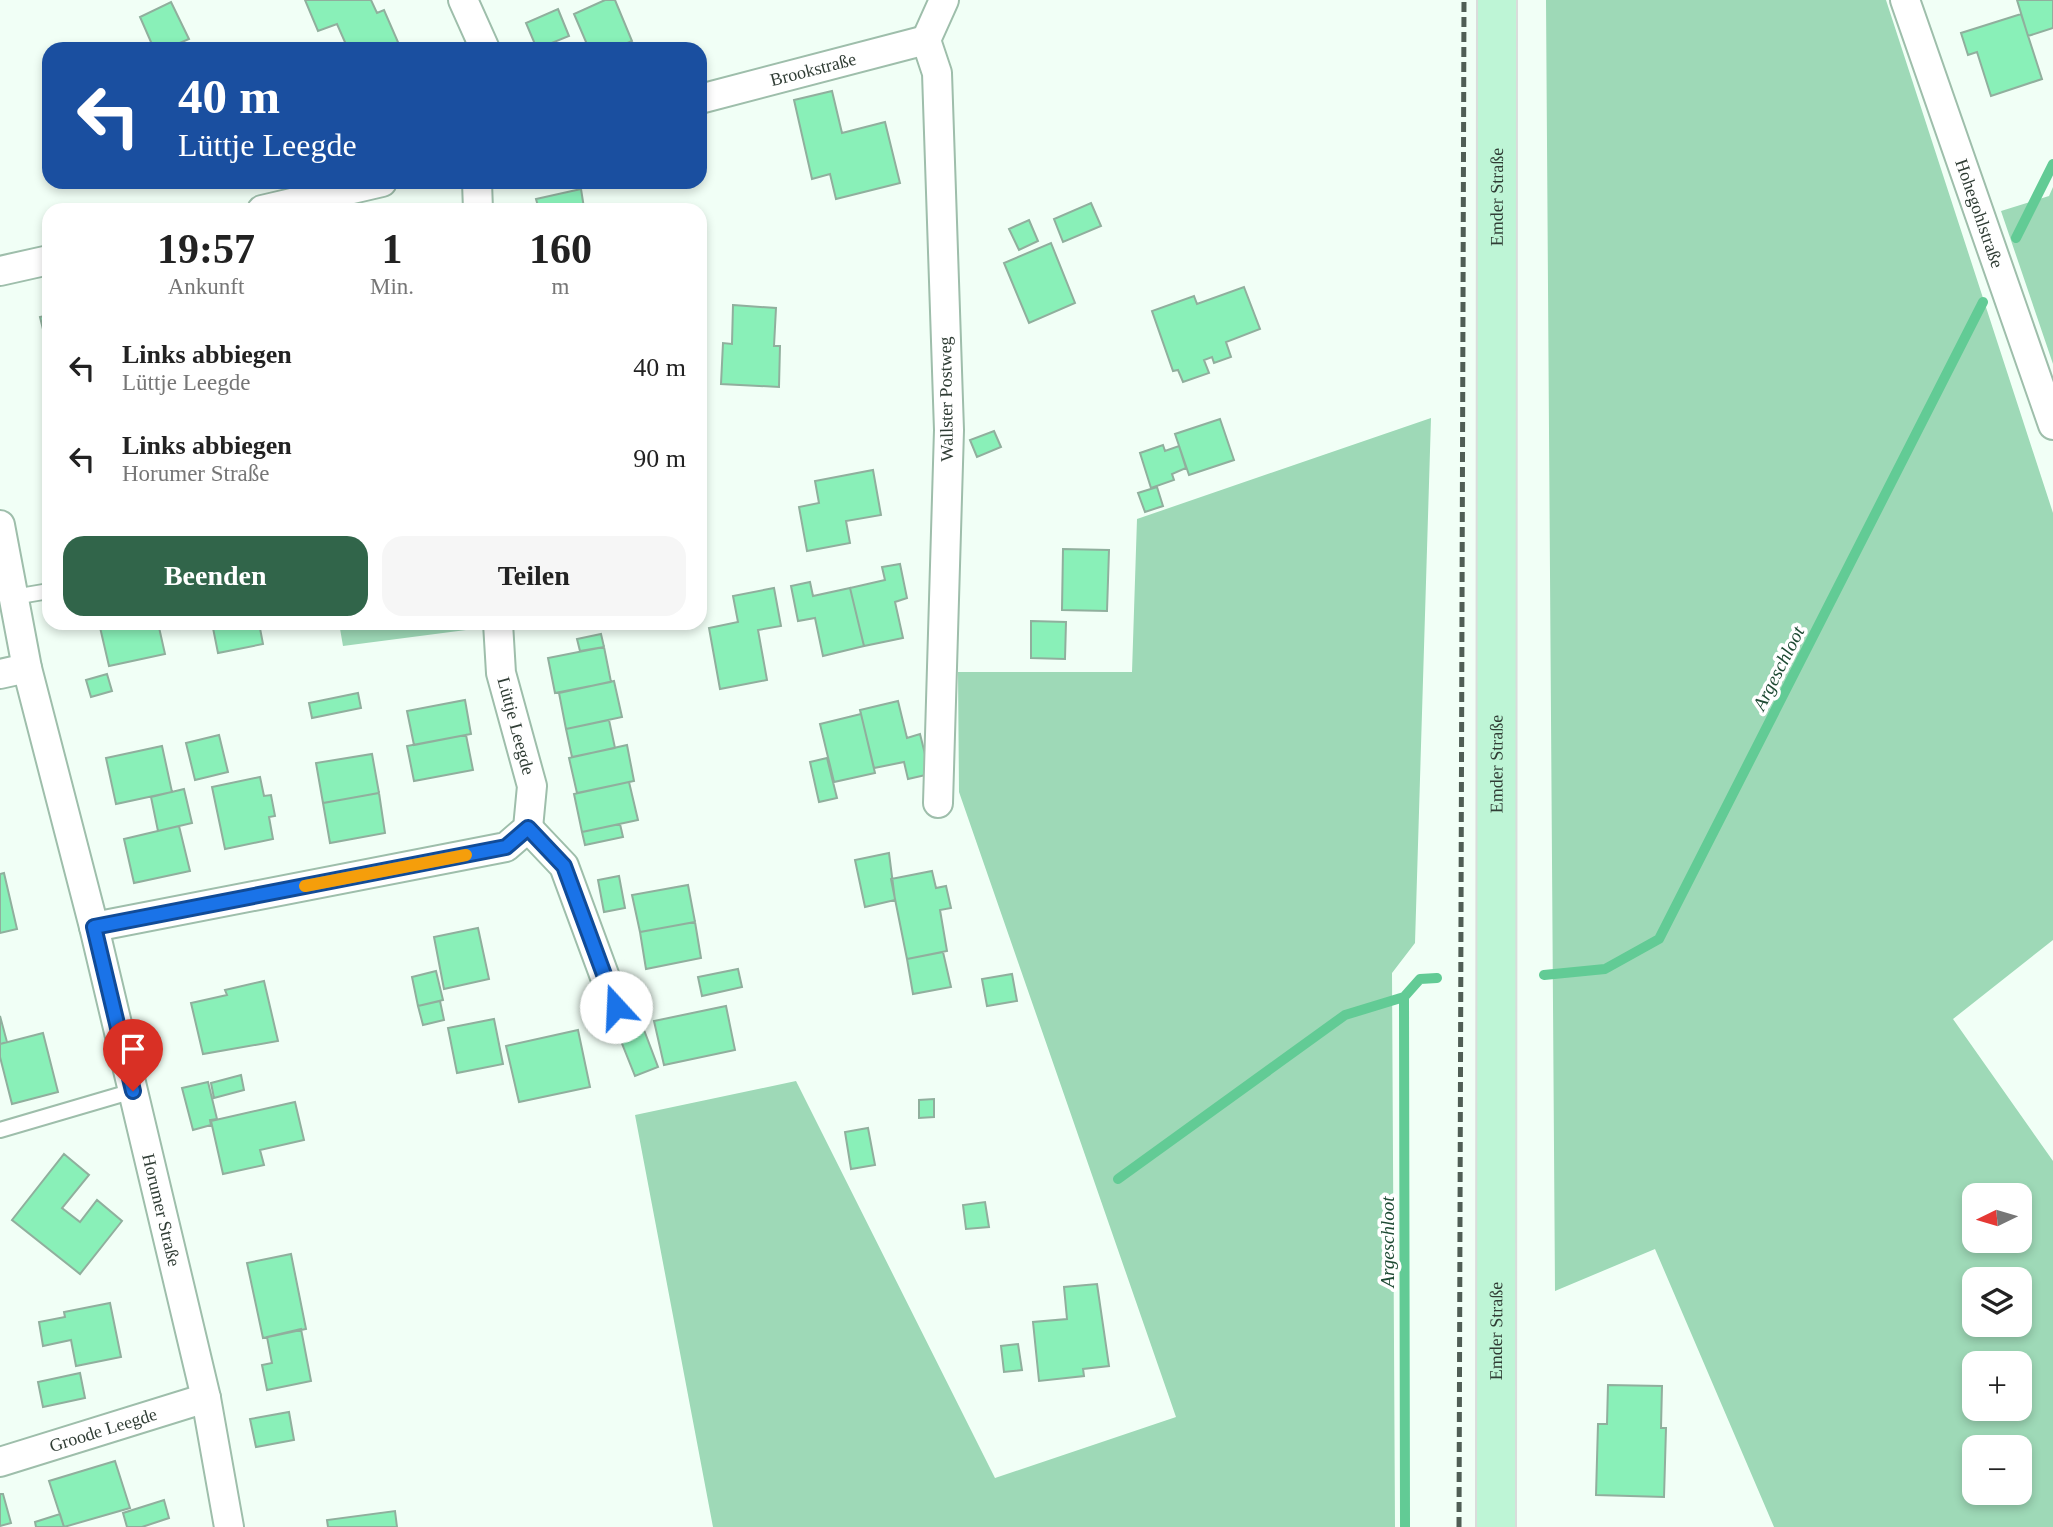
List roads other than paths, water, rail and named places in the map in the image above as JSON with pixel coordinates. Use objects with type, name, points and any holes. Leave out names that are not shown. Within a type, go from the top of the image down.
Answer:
[{"type":"main road","name":"Emder Straße","points":[[1496,1527],[1497,0]]},
{"type":"street","points":[[463,0],[482,42]]},
{"type":"street","points":[[926,40],[944,0]]},
{"type":"street","name":"Hohegohlstraße","points":[[1905,0],[2053,425]]},
{"type":"street","name":"Brookstraße","points":[[707,97],[926,40]]},
{"type":"street","name":"Wallster Postweg","points":[[926,40],[937,73],[948,430],[937,803]]},
{"type":"street","points":[[292,203],[352,189]]},
{"type":"street","points":[[0,271],[42,262]]},
{"type":"street","name":"Horumer Straße","points":[[0,525],[13,597],[13,671],[94,927],[206,1398],[229,1527]]},
{"type":"street","name":"Lüttje Leegde","points":[[498,630],[501,673],[532,786],[528,828]]},
{"type":"street","points":[[94,927],[506,847],[528,828],[564,866],[616,1007]]},
{"type":"street","name":"Groode Leegde","points":[[0,1462],[206,1398]]},
{"type":"lane","points":[[13,597],[42,592]]},
{"type":"lane","points":[[0,1130],[133,1091]]},
{"type":"waterway","name":"Argeschloot","points":[[2016,238],[2053,164]]},
{"type":"waterway","name":"Argeschloot","points":[[1544,975],[1605,969],[1659,939],[1983,302]]},
{"type":"waterway","name":"Argeschloot","points":[[1405,1527],[1404,997],[1420,979],[1437,978]]},
{"type":"waterway","points":[[1118,1179],[1345,1015],[1404,997]]},
{"type":"railway","points":[[1459,1527],[1464,0]]}]
